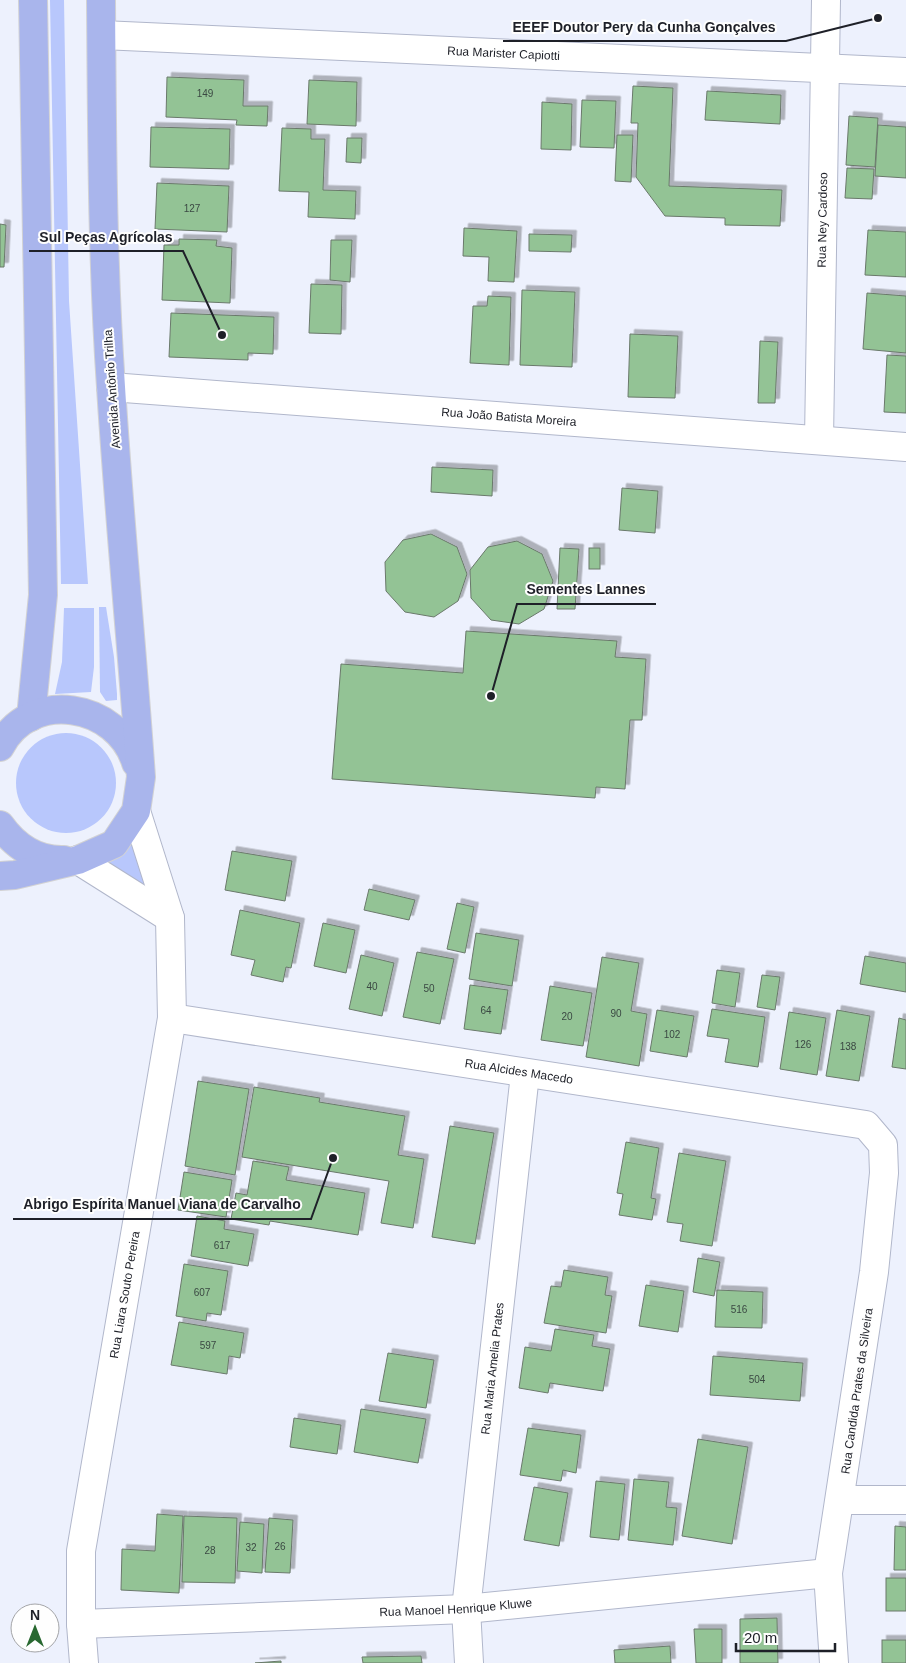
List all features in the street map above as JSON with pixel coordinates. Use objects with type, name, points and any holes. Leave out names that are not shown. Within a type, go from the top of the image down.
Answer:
[{"type":"main road","points":[[31,716],[43,595],[33,0]]},
{"type":"main road","name":"Avenida Antônio Trilha","points":[[0,876],[15,875],[78,860],[114,844],[136,811],[140,777],[129,605],[111,387],[104,248],[101,0]]},
{"type":"main road","name":"Avenida Antônio Trilha","points":[[0,747],[5,737],[31,716],[60,709],[90,713],[115,728],[132,750],[140,777]]},
{"type":"main road","name":"Avenida Antônio Trilha","points":[[0,825],[9,838],[29,853],[54,861],[78,860]]},
{"type":"street","name":"Rua Ney Cardoso","points":[[819,440],[826,0]]},
{"type":"street","name":"Rua Marister Capiotti","points":[[102,35],[906,72]]},
{"type":"street","name":"Rua João Batista Moreira","points":[[111,387],[906,447]]},
{"type":"street","name":"Rua Liara Souto Pereira","points":[[84,1663],[81,1624],[81,1551],[172,1018],[170,918],[136,811]]},
{"type":"street","points":[[78,860],[170,918]]},
{"type":"street","name":"Rua Alcides Macedo","points":[[172,1018],[525,1074],[866,1125]]},
{"type":"street","name":"Rua Maria Amelia Prates","points":[[470,1663],[466,1609],[525,1074]]},
{"type":"street","name":"Rua Candida Prates da Silveira","points":[[834,1663],[828,1573],[841,1500],[874,1272],[884,1173],[883,1146],[866,1125]]},
{"type":"street","points":[[841,1500],[906,1500]]},
{"type":"street","name":"Rua Manoel Henrique Kluwe","points":[[81,1624],[466,1609],[828,1573]]},
{"type":"shaded area","points":[[50,0],[64,0],[69,301],[88,584],[61,584]]},
{"type":"shaded area","points":[[99,607],[106,607],[114,657],[117,700],[106,701],[100,692]]},
{"type":"shaded area","points":[[64,608],[94,608],[94,667],[91,692],[55,694],[62,662]]},
{"type":"shaded area","points":[[66,733],[76,734],[94,741],[108,755],[115,773],[115,793],[108,811],[94,825],[76,832],[66,833],[56,832],[38,825],[24,811],[17,793],[16,783],[17,773],[24,755],[38,741],[56,734]]},
{"type":"shaded area","points":[[137,837],[145,889],[97,867]]},
{"type":"building","points":[[167,77],[244,80],[243,106],[268,106],[267,126],[236,125],[237,120],[166,117]]},
{"type":"building","points":[[309,80],[357,82],[356,126],[307,124]]},
{"type":"building","points":[[633,86],[673,88],[669,186],[782,190],[780,226],[725,225],[725,218],[665,216],[636,177],[638,123],[631,123]]},
{"type":"building","points":[[707,91],[781,95],[780,124],[705,120]]},
{"type":"building","points":[[582,100],[616,101],[614,148],[580,147]]},
{"type":"building","points":[[542,102],[572,104],[571,150],[541,149]]},
{"type":"building","points":[[849,116],[878,118],[875,167],[846,165]]},
{"type":"building","points":[[878,125],[906,127],[906,178],[875,176]]},
{"type":"building","points":[[151,127],[230,129],[229,169],[150,167]]},
{"type":"building","points":[[282,128],[311,129],[311,139],[325,139],[323,190],[356,191],[355,219],[308,217],[309,192],[279,191]]},
{"type":"building","points":[[617,135],[633,135],[631,182],[615,181]]},
{"type":"building","points":[[347,138],[362,138],[361,163],[346,162]]},
{"type":"building","points":[[847,168],[874,169],[872,199],[845,198]]},
{"type":"building","points":[[157,183],[229,186],[227,232],[155,229]]},
{"type":"building","points":[[0,224],[6,225],[4,267],[0,267]]},
{"type":"building","points":[[464,228],[517,231],[514,282],[488,281],[489,257],[463,256]]},
{"type":"building","points":[[868,230],[906,232],[906,277],[865,275]]},
{"type":"building","points":[[529,234],[572,235],[571,252],[529,251]]},
{"type":"building","points":[[179,239],[217,240],[216,246],[232,248],[230,303],[162,300],[164,245],[179,245]]},
{"type":"building","points":[[331,240],[352,240],[350,282],[330,280]]},
{"type":"building","points":[[311,284],[342,285],[341,334],[309,333]]},
{"type":"building","points":[[522,290],[575,292],[572,367],[520,365]]},
{"type":"building","points":[[867,293],[906,296],[906,353],[863,349]]},
{"type":"building","points":[[488,296],[511,297],[509,365],[470,363],[473,306],[487,306]]},
{"type":"building","points":[[171,313],[274,317],[273,354],[248,353],[248,360],[169,357]]},
{"type":"building","points":[[630,334],[678,336],[675,398],[628,397]]},
{"type":"building","points":[[760,341],[778,342],[775,403],[758,403]]},
{"type":"building","points":[[887,355],[906,356],[906,413],[884,412]]},
{"type":"building","points":[[432,467],[493,470],[492,496],[431,492]]},
{"type":"building","points":[[622,488],[658,491],[655,533],[619,530]]},
{"type":"building","points":[[431,534],[457,547],[467,574],[458,601],[434,617],[405,612],[386,591],[385,562],[403,540]]},
{"type":"building","points":[[517,541],[542,554],[553,581],[544,609],[519,624],[491,620],[471,598],[470,570],[488,547]]},
{"type":"building","points":[[560,548],[579,549],[575,609],[557,609]]},
{"type":"building","points":[[589,548],[600,548],[600,569],[589,569]]},
{"type":"building","points":[[466,631],[617,641],[615,657],[646,659],[642,720],[630,720],[625,789],[596,787],[595,798],[332,779],[341,664],[463,673]]},
{"type":"building","points":[[232,851],[292,861],[285,901],[225,890]]},
{"type":"building","points":[[369,889],[415,900],[409,920],[364,910]]},
{"type":"building","points":[[457,903],[474,907],[465,953],[447,949]]},
{"type":"building","points":[[240,910],[300,923],[291,968],[286,967],[283,982],[251,975],[255,960],[231,955]]},
{"type":"building","points":[[323,923],[355,930],[346,973],[314,966]]},
{"type":"building","points":[[476,933],[519,940],[512,986],[469,979]]},
{"type":"building","points":[[417,952],[454,959],[440,1024],[403,1017]]},
{"type":"building","points":[[361,955],[394,963],[382,1016],[349,1009]]},
{"type":"building","points":[[865,956],[906,963],[906,992],[860,984]]},
{"type":"building","points":[[602,957],[639,963],[631,1011],[647,1014],[639,1066],[586,1057]]},
{"type":"building","points":[[717,970],[740,973],[735,1007],[712,1003]]},
{"type":"building","points":[[762,975],[780,977],[775,1010],[757,1007]]},
{"type":"building","points":[[470,985],[508,990],[501,1034],[464,1029]]},
{"type":"building","points":[[550,986],[592,993],[583,1046],[541,1040]]},
{"type":"building","points":[[712,1009],[765,1017],[758,1067],[725,1062],[729,1039],[707,1036]]},
{"type":"building","points":[[657,1010],[694,1016],[687,1057],[650,1051]]},
{"type":"building","points":[[837,1010],[870,1016],[859,1081],[826,1076]]},
{"type":"building","points":[[789,1012],[826,1018],[817,1075],[780,1069]]},
{"type":"building","points":[[899,1018],[906,1020],[906,1069],[892,1067]]},
{"type":"building","points":[[198,1081],[249,1089],[235,1175],[185,1166]]},
{"type":"building","points":[[254,1087],[320,1098],[319,1102],[405,1116],[398,1155],[424,1159],[413,1228],[381,1223],[389,1181],[242,1157]]},
{"type":"building","points":[[450,1126],[494,1133],[475,1244],[432,1237]]},
{"type":"building","points":[[626,1142],[659,1148],[651,1198],[656,1199],[652,1220],[619,1215],[623,1194],[617,1193]]},
{"type":"building","points":[[679,1153],[726,1161],[712,1246],[680,1241],[683,1224],[667,1222]]},
{"type":"building","points":[[253,1161],[289,1167],[286,1180],[365,1193],[358,1235],[270,1221],[269,1225],[231,1219],[236,1193],[247,1195]]},
{"type":"building","points":[[184,1172],[232,1180],[226,1217],[178,1210]]},
{"type":"building","points":[[197,1216],[225,1221],[224,1229],[254,1234],[248,1266],[191,1256]]},
{"type":"building","points":[[698,1258],[720,1262],[714,1296],[693,1292]]},
{"type":"building","points":[[184,1264],[228,1271],[221,1315],[207,1313],[206,1321],[176,1316]]},
{"type":"building","points":[[564,1270],[608,1277],[605,1295],[612,1296],[606,1333],[544,1323],[551,1286],[561,1287]]},
{"type":"building","points":[[646,1285],[684,1291],[678,1332],[639,1326]]},
{"type":"building","points":[[717,1290],[763,1292],[762,1328],[715,1327]]},
{"type":"building","points":[[179,1322],[244,1333],[240,1358],[229,1356],[227,1374],[171,1365]]},
{"type":"building","points":[[555,1329],[594,1335],[592,1346],[610,1349],[603,1391],[550,1383],[548,1393],[519,1388],[525,1347],[551,1351]]},
{"type":"building","points":[[388,1353],[434,1360],[426,1408],[379,1401]]},
{"type":"building","points":[[713,1356],[803,1363],[800,1401],[710,1395]]},
{"type":"building","points":[[361,1409],[426,1419],[418,1463],[354,1452]]},
{"type":"building","points":[[294,1418],[341,1425],[337,1454],[290,1447]]},
{"type":"building","points":[[528,1428],[581,1435],[576,1473],[563,1470],[561,1481],[520,1475]]},
{"type":"building","points":[[698,1439],[748,1447],[732,1544],[682,1536]]},
{"type":"building","points":[[634,1479],[669,1482],[666,1507],[677,1508],[673,1545],[628,1540]]},
{"type":"building","points":[[596,1481],[625,1484],[619,1540],[590,1537]]},
{"type":"building","points":[[534,1487],[568,1493],[559,1546],[524,1540]]},
{"type":"building","points":[[157,1514],[183,1516],[179,1593],[121,1590],[122,1549],[155,1551]]},
{"type":"building","points":[[184,1516],[237,1518],[235,1583],[182,1582]]},
{"type":"building","points":[[269,1518],[293,1520],[290,1573],[265,1572]]},
{"type":"building","points":[[240,1522],[264,1524],[262,1573],[237,1571]]},
{"type":"building","points":[[895,1526],[906,1527],[906,1570],[894,1570]]},
{"type":"building","points":[[886,1578],[906,1578],[906,1611],[886,1611]]},
{"type":"building","points":[[777,1618],[778,1663],[740,1663],[740,1619]]},
{"type":"building","points":[[694,1629],[722,1629],[722,1663],[696,1663]]},
{"type":"building","points":[[882,1640],[906,1640],[906,1663],[882,1663]]},
{"type":"building","points":[[670,1646],[671,1663],[615,1663],[614,1650]]},
{"type":"building","points":[[421,1656],[422,1663],[363,1663],[362,1657]]},
{"type":"building","points":[[281,1661],[281,1663],[255,1663]]},
{"type":"place","name":"EEEF Doutor Pery da Cunha Gonçalves","points":[[878,18]]},
{"type":"place","name":"Sul Peças Agrícolas","points":[[222,335]]},
{"type":"place","name":"Sementes Lannes","points":[[491,696]]},
{"type":"place","name":"Abrigo Espírita Manuel Viana de Carvalho","points":[[333,1158]]}]
